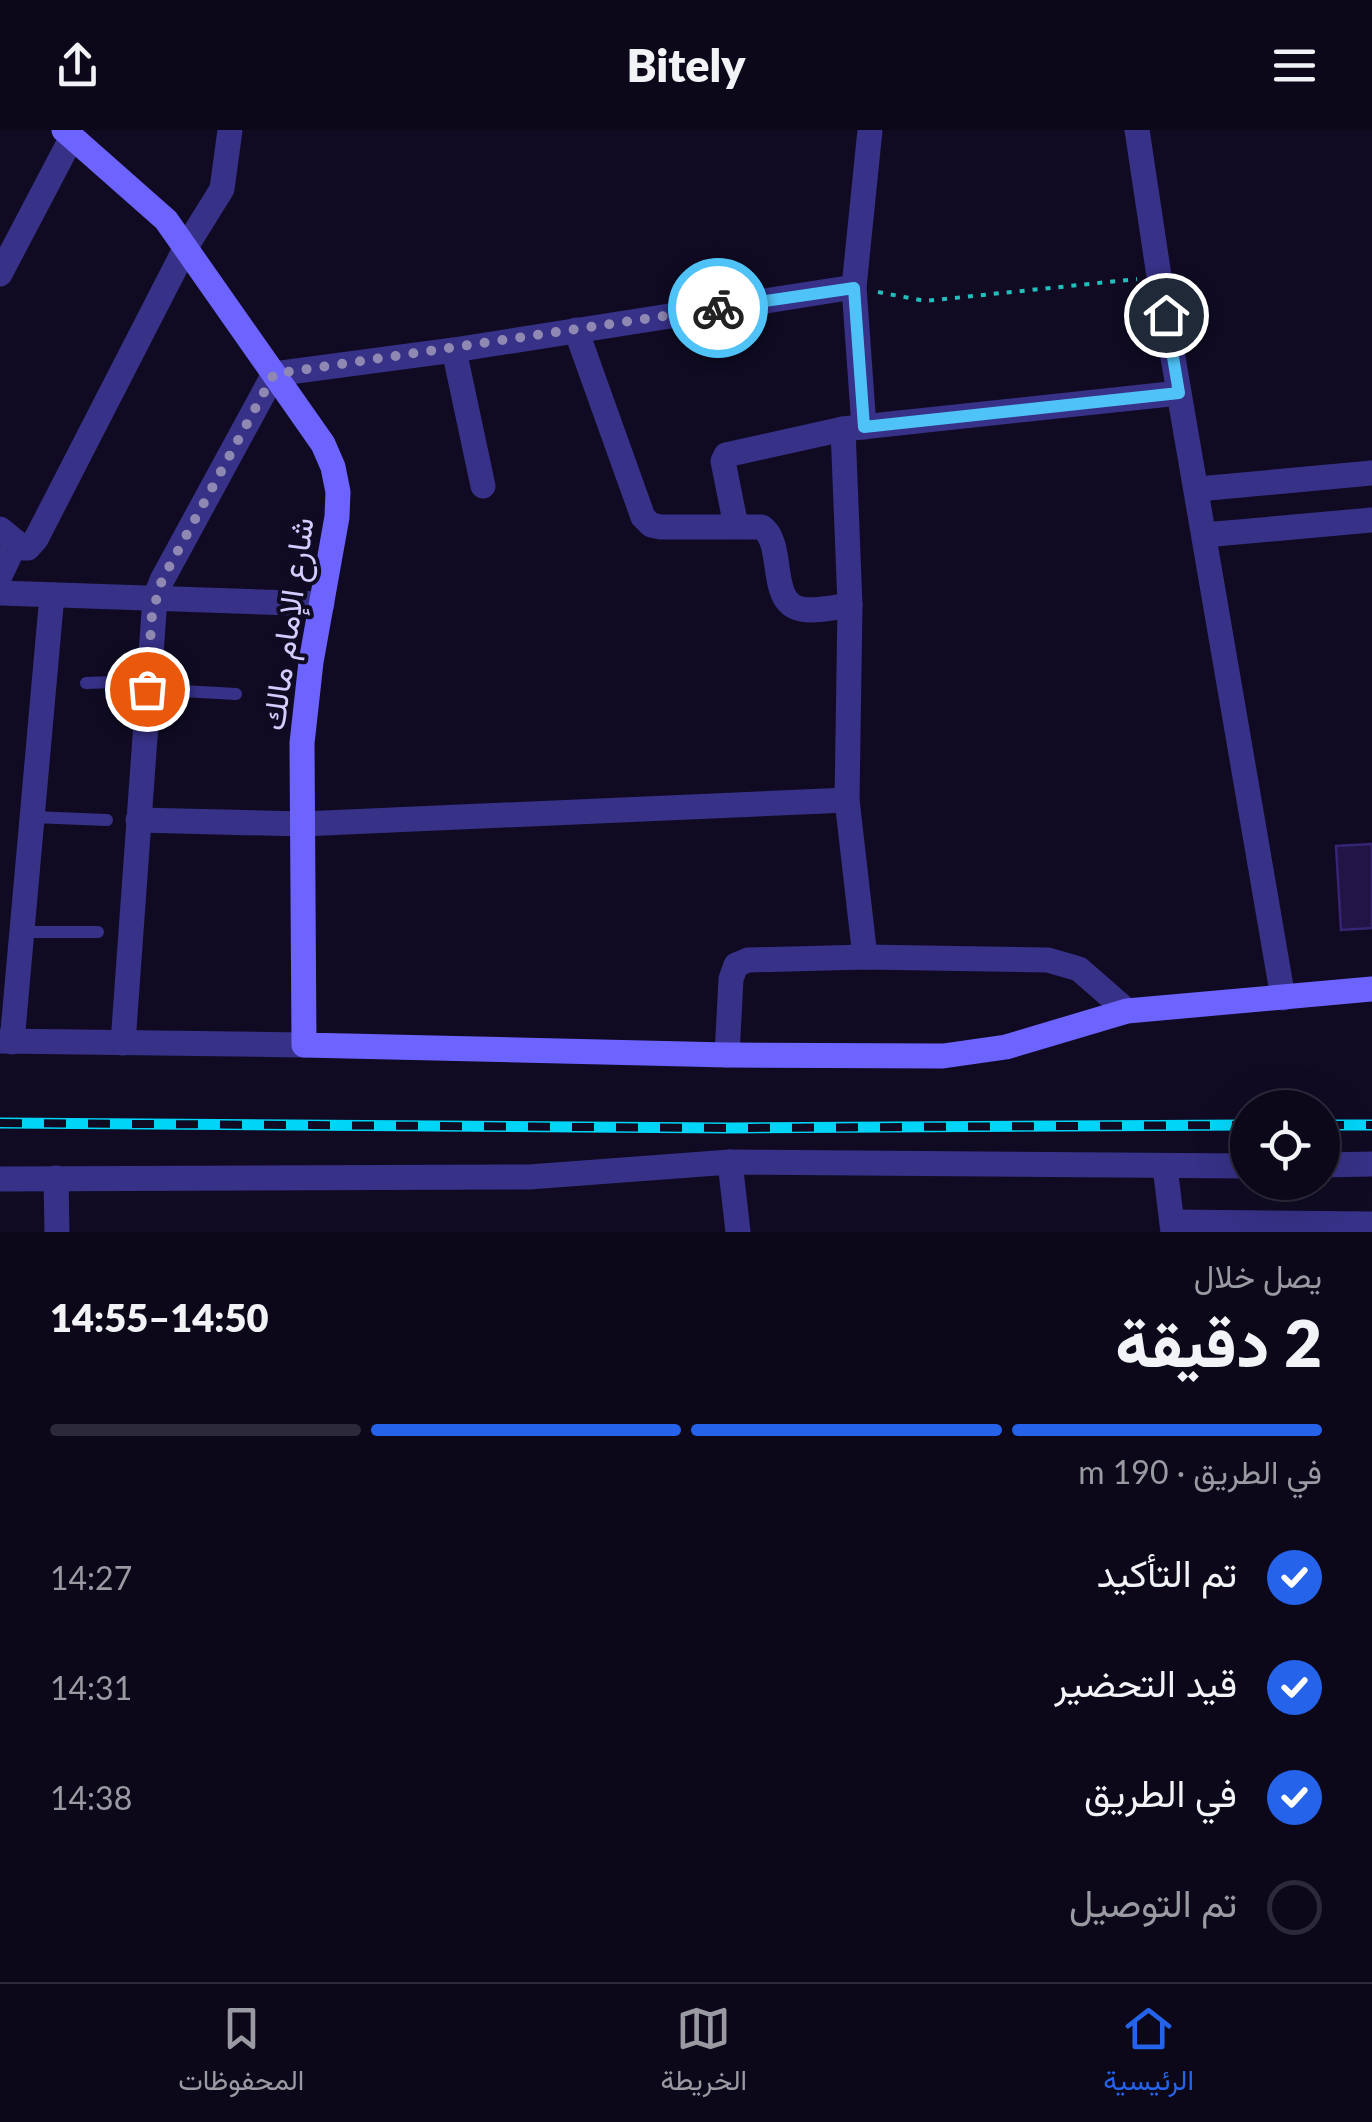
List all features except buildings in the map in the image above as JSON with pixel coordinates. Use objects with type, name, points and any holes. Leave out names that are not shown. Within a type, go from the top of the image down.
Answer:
[{"type":"street","points":[[0,576],[8,535],[28,548],[36,539],[186,247],[222,188],[230,130]]},
{"type":"street","points":[[864,957],[847,800],[854,288],[870,130]]},
{"type":"street","points":[[1137,130],[1283,998]]},
{"type":"street","points":[[0,274],[68,133]]},
{"type":"street","name":"شارع الإمام مالك","points":[[68,133],[146,199],[186,247],[322,444],[333,467],[338,517],[304,716],[304,1045]]},
{"type":"street","points":[[123,1043],[156,598],[162,580],[274,374],[854,288]]},
{"type":"street","points":[[576,330],[643,517],[662,528],[762,526],[770,533],[784,597],[791,605],[810,609],[850,605]]},
{"type":"street","points":[[454,350],[483,486]]},
{"type":"street","points":[[736,526],[722,462],[726,455],[854,428],[1179,393]]},
{"type":"street","points":[[1198,489],[1372,473]]},
{"type":"street","points":[[1204,535],[1372,520]]},
{"type":"street","points":[[0,593],[322,604]]},
{"type":"street","points":[[52,595],[22,932],[6,1042],[728,1056],[963,1055],[1006,1047],[1127,1011],[1372,989]]},
{"type":"street","points":[[138,820],[302,824],[847,800]]},
{"type":"street","points":[[728,1056],[731,979],[736,965],[748,960],[864,957],[1064,962],[1090,977],[1127,1011]]},
{"type":"street","points":[[730,1162],[738,1232]]},
{"type":"street","points":[[0,1179],[529,1176],[730,1162],[1230,1166]]},
{"type":"street","points":[[1340,1164],[1372,1164]]},
{"type":"street","points":[[1165,1167],[1172,1227],[1372,1224]]},
{"type":"street","points":[[56,1178],[58,1232]]},
{"type":"lane","points":[[86,683],[236,694]]},
{"type":"lane","points":[[32,816],[107,820]]},
{"type":"lane","points":[[22,932],[98,932]]},
{"type":"path","points":[[854,288],[924,300],[1159,276]]},
{"type":"railway","points":[[0,1123],[729,1128],[1230,1125]]},
{"type":"railway","points":[[1340,1125],[1372,1125]]},
{"type":"way so far","points":[[147,689],[152,614],[162,580],[274,374],[718,308]]},
{"type":"route","points":[[718,308],[854,288],[864,427],[1179,393],[1166,315]]}]
